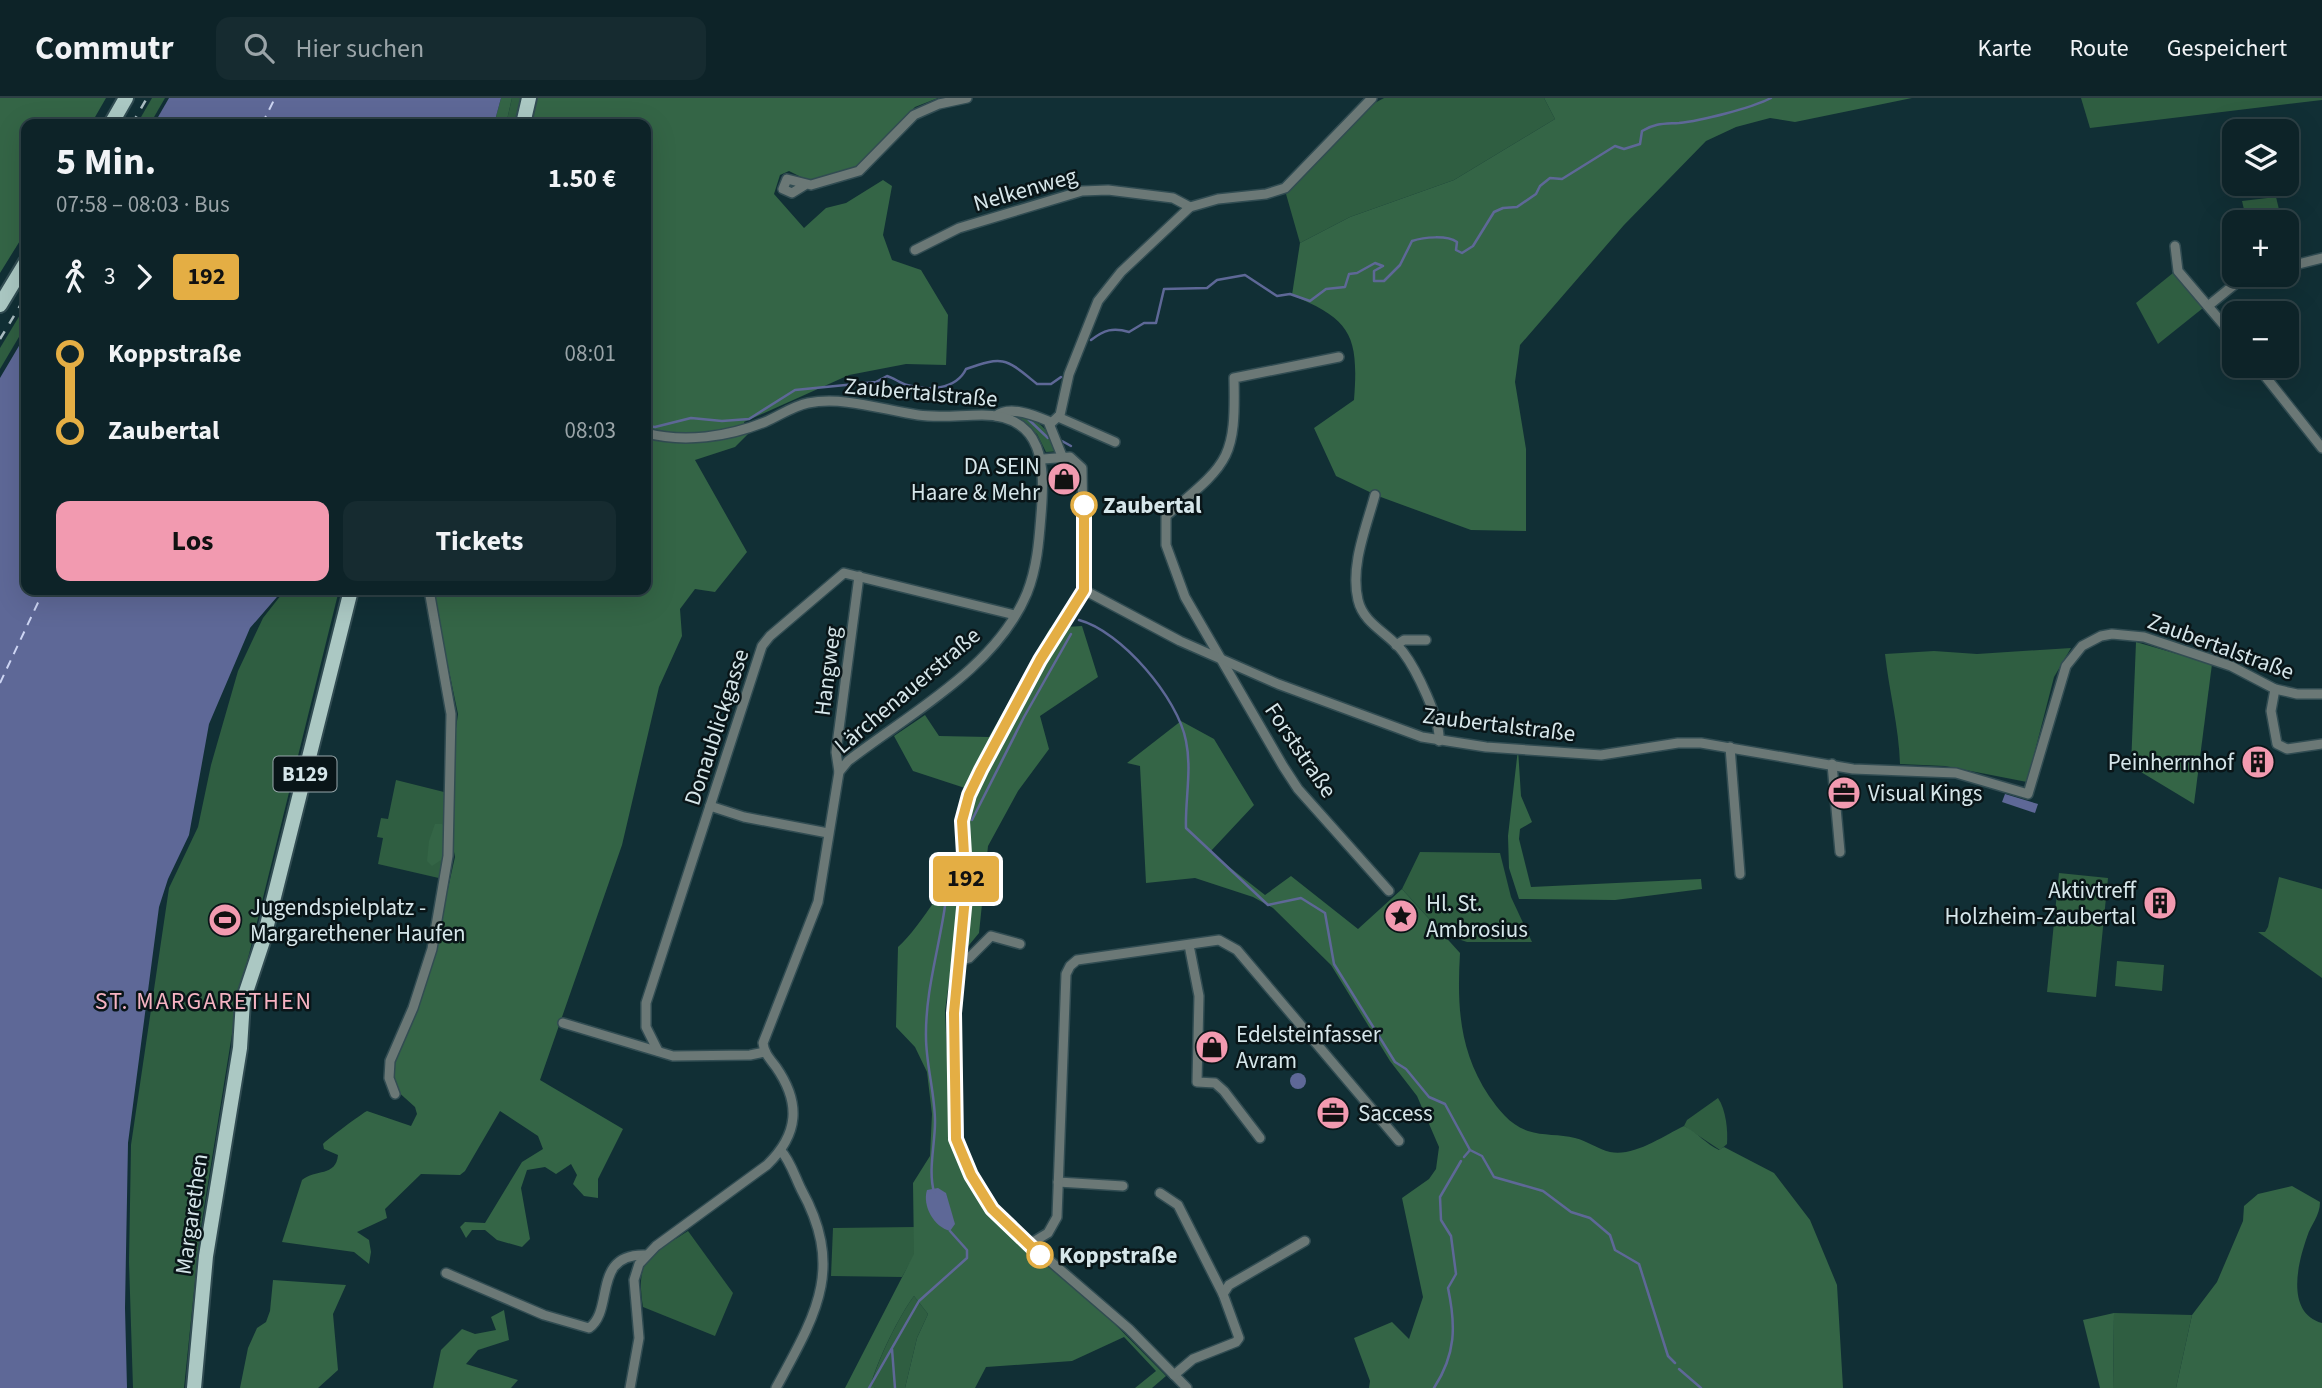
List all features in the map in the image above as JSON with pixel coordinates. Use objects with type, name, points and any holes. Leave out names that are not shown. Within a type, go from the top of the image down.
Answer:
[{"type":"main road","points":[[114,119],[126,98]]},
{"type":"main road","points":[[524,119],[529,98]]},
{"type":"main road","points":[[0,305],[21,270]]},
{"type":"main road","name":"Margarethen","points":[[194,1388],[206,1256],[240,1048],[255,992],[258,958],[350,595]]},
{"type":"street","points":[[805,185],[824,183],[859,171],[914,115],[939,103],[967,98]]},
{"type":"street","points":[[1062,456],[1054,420],[1069,374],[1105,288],[1190,207],[1218,199],[1266,194],[1285,188],[1342,125],[1373,98]]},
{"type":"street","name":"Nelkenweg","points":[[915,250],[960,228],[1082,191],[1108,190],[1173,198],[1190,207]]},
{"type":"street","points":[[2175,246],[2178,271],[2222,323]]},
{"type":"street","points":[[2299,264],[2322,258]]},
{"type":"street","points":[[2208,306],[2231,287]]},
{"type":"street","name":"Forststraße","points":[[1339,357],[1234,378],[1233,429],[1228,455],[1216,471],[1166,516],[1166,545],[1179,583],[1218,657],[1292,780],[1388,891]]},
{"type":"street","points":[[2267,378],[2322,448]]},
{"type":"street","name":"Zaubertalstraße","points":[[651,434],[681,439],[708,436],[757,425],[814,402],[878,407],[921,415],[996,416],[1013,422],[1026,431],[1037,444],[1042,459]]},
{"type":"street","points":[[996,416],[1002,412],[1019,412],[1054,420],[1115,442]]},
{"type":"street","points":[[1042,459],[1062,456],[1076,460],[1082,468],[1084,590],[1040,660],[968,798],[962,821],[966,887],[954,1028],[957,1143],[992,1209],[1028,1245],[1129,1329],[1187,1388]]},
{"type":"street","name":"Lärchenauerstraße","points":[[765,1052],[764,1038],[818,902],[839,772],[861,751],[974,665],[1015,615],[1035,566],[1042,508],[1042,459]]},
{"type":"street","points":[[1375,495],[1357,562],[1358,601],[1365,617],[1404,652],[1433,712],[1438,741]]},
{"type":"street","name":"Donaublickgasse","points":[[658,1051],[646,1027],[644,1011],[765,640],[841,574],[859,576]]},
{"type":"street","points":[[859,576],[1015,615]]},
{"type":"street","name":"Hangweg","points":[[839,772],[836,752],[859,576]]},
{"type":"street","name":"Zaubertalstraße","points":[[1084,590],[1218,657],[1322,701],[1438,741],[1601,755],[1678,743],[1730,747],[1853,769],[1956,773],[2028,794],[2066,666],[2082,646],[2112,634],[2144,637],[2171,645],[2253,675],[2275,689],[2297,694],[2322,694]]},
{"type":"street","points":[[395,1094],[389,1078],[390,1061],[413,1008],[432,949],[448,856],[451,714],[430,595]]},
{"type":"street","points":[[1396,645],[1412,639],[1426,640]]},
{"type":"street","points":[[2275,689],[2270,711],[2277,744],[2287,749],[2322,744]]},
{"type":"street","points":[[1730,747],[1740,874]]},
{"type":"street","points":[[1832,764],[1840,852]]},
{"type":"street","points":[[710,806],[787,826],[828,833]]},
{"type":"street","points":[[959,961],[969,958],[991,936],[1020,944]]},
{"type":"street","points":[[1028,1245],[1042,1239],[1055,1223],[1064,1007],[1069,966],[1086,958],[1219,940],[1237,950],[1399,1141]]},
{"type":"street","points":[[1189,945],[1199,996],[1197,1082],[1215,1083],[1224,1091],[1260,1138]]},
{"type":"street","points":[[563,1023],[685,1057],[765,1052],[793,1098],[791,1129],[781,1151],[738,1188],[646,1255],[634,1280],[639,1338],[630,1388]]},
{"type":"street","points":[[776,1388],[810,1323],[824,1268],[823,1242],[817,1218],[781,1151]]},
{"type":"street","points":[[1058,1182],[1123,1186]]},
{"type":"street","points":[[1160,1193],[1178,1205],[1223,1294],[1239,1339],[1193,1359],[1174,1375]]},
{"type":"street","points":[[1223,1294],[1228,1285],[1305,1241]]},
{"type":"street","points":[[446,1273],[544,1315],[589,1328],[595,1321],[609,1274],[615,1265],[629,1257],[646,1255]]},
{"type":"green space","points":[[0,98],[106,98],[94,119],[21,119],[21,239],[0,273]]},
{"type":"green space","points":[[152,98],[165,98],[153,119],[140,119]]},
{"type":"green space","points":[[501,98],[512,98],[507,119],[495,119]]},
{"type":"green space","points":[[512,98],[522,98],[516,119],[507,119]]},
{"type":"green space","points":[[536,98],[938,98],[915,107],[853,170],[809,181],[789,171],[780,175],[774,194],[804,228],[826,208],[846,203],[883,180],[892,186],[883,235],[892,260],[921,270],[948,315],[946,365],[906,364],[849,375],[744,422],[748,434],[735,447],[695,460],[747,552],[715,592],[695,589],[680,609],[682,636],[659,687],[622,845],[540,1080],[623,1129],[598,1179],[598,1198],[584,1196],[573,1184],[577,1175],[571,1164],[556,1174],[545,1167],[527,1170],[521,1188],[530,1239],[522,1247],[497,1240],[485,1230],[472,1230],[466,1238],[460,1227],[465,1222],[485,1223],[522,1162],[543,1149],[538,1136],[500,1111],[465,1171],[460,1175],[421,1174],[385,1209],[387,1218],[357,1232],[369,1240],[369,1264],[354,1252],[282,1242],[302,1180],[329,1170],[336,1162],[338,1155],[324,1149],[325,1142],[367,1111],[411,1126],[417,1114],[415,1107],[395,1089],[391,1064],[432,960],[455,857],[452,841],[453,750],[458,714],[433,595],[651,595],[651,119],[532,119]]},
{"type":"green space","points":[[1384,98],[1544,98],[1555,119],[1454,180],[1350,217],[1300,243],[1286,194],[1371,105]]},
{"type":"green space","points":[[1544,98],[1912,98],[1795,122],[1770,118],[1736,127],[1706,141],[1624,225],[1520,345],[1515,382],[1526,449],[1526,531],[1471,530],[1378,496],[1336,476],[1314,428],[1354,400],[1355,360],[1347,332],[1339,322],[1312,304],[1292,295],[1300,243],[1350,217],[1454,180],[1555,119]]},
{"type":"green space","points":[[2081,98],[2322,98],[2322,100],[2090,128]]},
{"type":"green space","points":[[2276,197],[2279,210],[2244,210],[2242,201]]},
{"type":"green space","points":[[2173,273],[2203,308],[2158,344],[2136,303]]},
{"type":"green space","points":[[21,313],[21,333],[0,369],[0,348]]},
{"type":"green space","points":[[1013,415],[1030,419],[1042,426],[1060,451],[1046,452],[1037,434]]},
{"type":"green space","points":[[281,595],[338,595],[237,1003],[200,1233],[184,1388],[133,1388],[129,1262],[131,1145],[169,888],[198,827],[211,765],[238,671],[263,618]]},
{"type":"green space","points":[[1082,626],[1098,677],[1040,716],[1049,749],[1018,791],[988,846],[979,933],[951,967],[945,1011],[951,1140],[985,1205],[1010,1235],[1099,1308],[1166,1376],[1152,1388],[1135,1388],[1156,1371],[1124,1337],[1072,1361],[986,1367],[975,1388],[905,1388],[917,1338],[928,1314],[914,1296],[883,1352],[871,1385],[875,1388],[845,1388],[914,1254],[913,1183],[930,1156],[932,1114],[927,1072],[915,1047],[896,1027],[898,947],[917,926],[945,884],[965,843],[969,823],[968,789],[913,771],[894,736],[925,715],[939,736],[989,737],[1050,628]]},
{"type":"green space","points":[[2136,642],[2212,664],[2194,804],[2131,766]]},
{"type":"green space","points":[[2071,648],[2054,677],[2027,782],[1945,766],[1900,764],[1885,654],[1934,651],[1977,654]]},
{"type":"green space","points":[[1181,721],[1214,739],[1254,805],[1210,852],[1265,895],[1291,876],[1358,929],[1402,889],[1460,953],[1460,1010],[1471,1062],[1493,1101],[1510,1121],[1528,1131],[1575,1138],[1606,1151],[1619,1153],[1648,1145],[1684,1126],[1719,1150],[1724,1147],[1774,1173],[1810,1220],[1837,1285],[1843,1388],[1369,1388],[1370,1381],[1354,1338],[1392,1322],[1409,1339],[1423,1297],[1402,1198],[1429,1179],[1436,1169],[1439,1147],[1417,1096],[1390,1061],[1331,965],[1273,908],[1253,897],[1195,878],[1146,883],[1140,766],[1127,763]]},
{"type":"green space","points":[[1518,749],[1521,796],[1532,822],[1520,829],[1519,839],[1531,887],[1701,879],[1702,889],[1615,900],[1519,899],[1509,868],[1508,836]]},
{"type":"green space","points":[[396,780],[444,792],[447,805],[443,879],[378,864],[383,838],[377,837],[381,818],[388,819]]},
{"type":"green space","points":[[435,824],[442,824],[446,828],[444,858],[432,866],[427,861],[429,841]]},
{"type":"green space","points":[[1420,852],[1500,853],[1511,897],[1532,942],[1467,942],[1443,934],[1402,889]]},
{"type":"green space","points":[[2059,873],[2108,878],[2096,997],[2047,992]]},
{"type":"green space","points":[[2279,877],[2322,889],[2322,978],[2258,932],[2265,932],[2268,927]]},
{"type":"green space","points":[[2117,961],[2164,965],[2162,991],[2115,986]]},
{"type":"green space","points":[[1718,1098],[1725,1114],[1727,1133],[1727,1144],[1720,1150],[1684,1126],[1687,1120]]},
{"type":"green space","points":[[2292,1186],[2320,1202],[2319,1212],[2303,1248],[2297,1287],[2303,1309],[2311,1318],[2322,1323],[2322,1388],[2176,1388],[2192,1315],[2217,1282],[2243,1221],[2244,1206],[2258,1194]]},
{"type":"green space","points":[[914,1227],[915,1254],[902,1277],[831,1276],[833,1228]]},
{"type":"green space","points":[[688,1231],[733,1293],[715,1336],[643,1307],[641,1278],[648,1260]]},
{"type":"green space","points":[[273,1280],[346,1285],[333,1314],[338,1370],[318,1388],[240,1388],[248,1348],[257,1328],[266,1322],[270,1311]]},
{"type":"green space","points":[[914,1296],[928,1314],[917,1338],[905,1388],[875,1388],[871,1386],[883,1352]]},
{"type":"green space","points":[[504,1310],[509,1340],[478,1350],[466,1364],[518,1380],[511,1388],[433,1388],[441,1350],[462,1329],[475,1334],[496,1330],[491,1317]]},
{"type":"green space","points":[[2114,1313],[2192,1315],[2176,1388],[2113,1388]]},
{"type":"green space","points":[[2114,1313],[2113,1388],[2100,1388],[2083,1320]]},
{"type":"water","points":[[169,98],[501,98],[495,119],[157,119]]},
{"type":"water","points":[[21,342],[21,595],[279,595],[250,628],[209,724],[189,835],[168,879],[159,907],[128,1143],[125,1308],[127,1388],[0,1388],[0,378]]},
{"type":"water","points":[[2005,794],[2038,804],[2035,813],[2002,802]]},
{"type":"water","points":[[1295,1073],[1301,1073],[1306,1081],[1304,1087],[1295,1089],[1290,1084],[1290,1078]]},
{"type":"water","points":[[938,1188],[946,1193],[955,1224],[950,1231],[934,1220],[926,1203],[927,1190]]},
{"type":"waterway","points":[[1091,340],[1109,330],[1129,332],[1144,323],[1156,323],[1164,289],[1207,288],[1217,280],[1245,275],[1277,296],[1290,294],[1310,301],[1326,289],[1345,287],[1349,274],[1357,273],[1375,263],[1383,266],[1374,271],[1374,281],[1384,281],[1400,265],[1412,241],[1447,238],[1457,242],[1456,250],[1462,253],[1473,246],[1494,212],[1517,207],[1536,194],[1540,186],[1550,178],[1562,179],[1615,146],[1624,149],[1640,144],[1642,131],[1647,128],[1712,117],[1771,98]]},
{"type":"waterway","points":[[651,427],[691,418],[722,421],[749,419],[795,390],[876,382],[887,376],[915,387],[940,387],[955,381],[966,369],[997,361],[1018,369],[1037,384],[1051,384],[1061,377]]},
{"type":"waterway","points":[[1028,419],[1048,438]]},
{"type":"waterway","points":[[1062,441],[1071,446]]},
{"type":"waterway","points":[[1079,620],[1095,627],[1129,652],[1145,668],[1172,706],[1181,724],[1188,752],[1186,828],[1268,905],[1301,898],[1325,913],[1334,964],[1395,1062],[1406,1069],[1429,1097],[1445,1104],[1470,1150],[1482,1156],[1494,1177],[1543,1191],[1571,1212],[1590,1218],[1610,1235],[1615,1250],[1639,1264],[1668,1356],[1675,1363]]},
{"type":"waterway","points":[[972,820],[1024,717],[1071,634]]},
{"type":"waterway","points":[[934,1192],[932,1166],[935,1111],[926,1048],[927,1016],[948,871]]},
{"type":"waterway","points":[[1464,1157],[1470,1150]]},
{"type":"waterway","points":[[1434,1388],[1450,1351],[1453,1327],[1448,1288],[1456,1274],[1451,1236],[1441,1220],[1440,1197],[1461,1161]]},
{"type":"waterway","points":[[869,1388],[919,1301],[967,1258],[967,1250],[950,1231]]},
{"type":"waterway","points":[[892,1349],[895,1388]]},
{"type":"waterway","points":[[1679,1369],[1701,1388]]},
{"type":"ferry route","points":[[264,119],[275,98]]},
{"type":"ferry route","points":[[0,683],[42,595]]},
{"type":"railway","points":[[135,119],[147,98]]},
{"type":"railway","points":[[0,339],[21,304]]},
{"type":"bus line","name":"192","points":[[1040,1255],[992,1209],[971,1175],[956,1139],[954,1013],[966,887],[962,821],[969,795],[981,770],[1040,660],[1084,590],[1084,505]]},
{"type":"place","name":"DA SEIN Haare & Mehr","points":[[1064,479]]},
{"type":"place","name":"Zaubertal","points":[[1084,505]]},
{"type":"place","name":"Peinherrnhof","points":[[2258,762]]},
{"type":"place","name":"Visual Kings","points":[[1844,793]]},
{"type":"place","name":"Aktivtreff Holzheim-Zaubertal","points":[[2160,903]]},
{"type":"place","name":"Hl. St. Ambrosius","points":[[1401,916]]},
{"type":"place","name":"Jugendspielplatz - Margarethener Haufen","points":[[225,920]]},
{"type":"place","name":"Edelsteinfasser Avram","points":[[1212,1047]]},
{"type":"place","name":"Saccess","points":[[1333,1113]]},
{"type":"place","name":"Koppstraße","points":[[1040,1255]]},
{"type":"district","name":"ST. MARGARETHEN","points":[[204,1001]]}]
